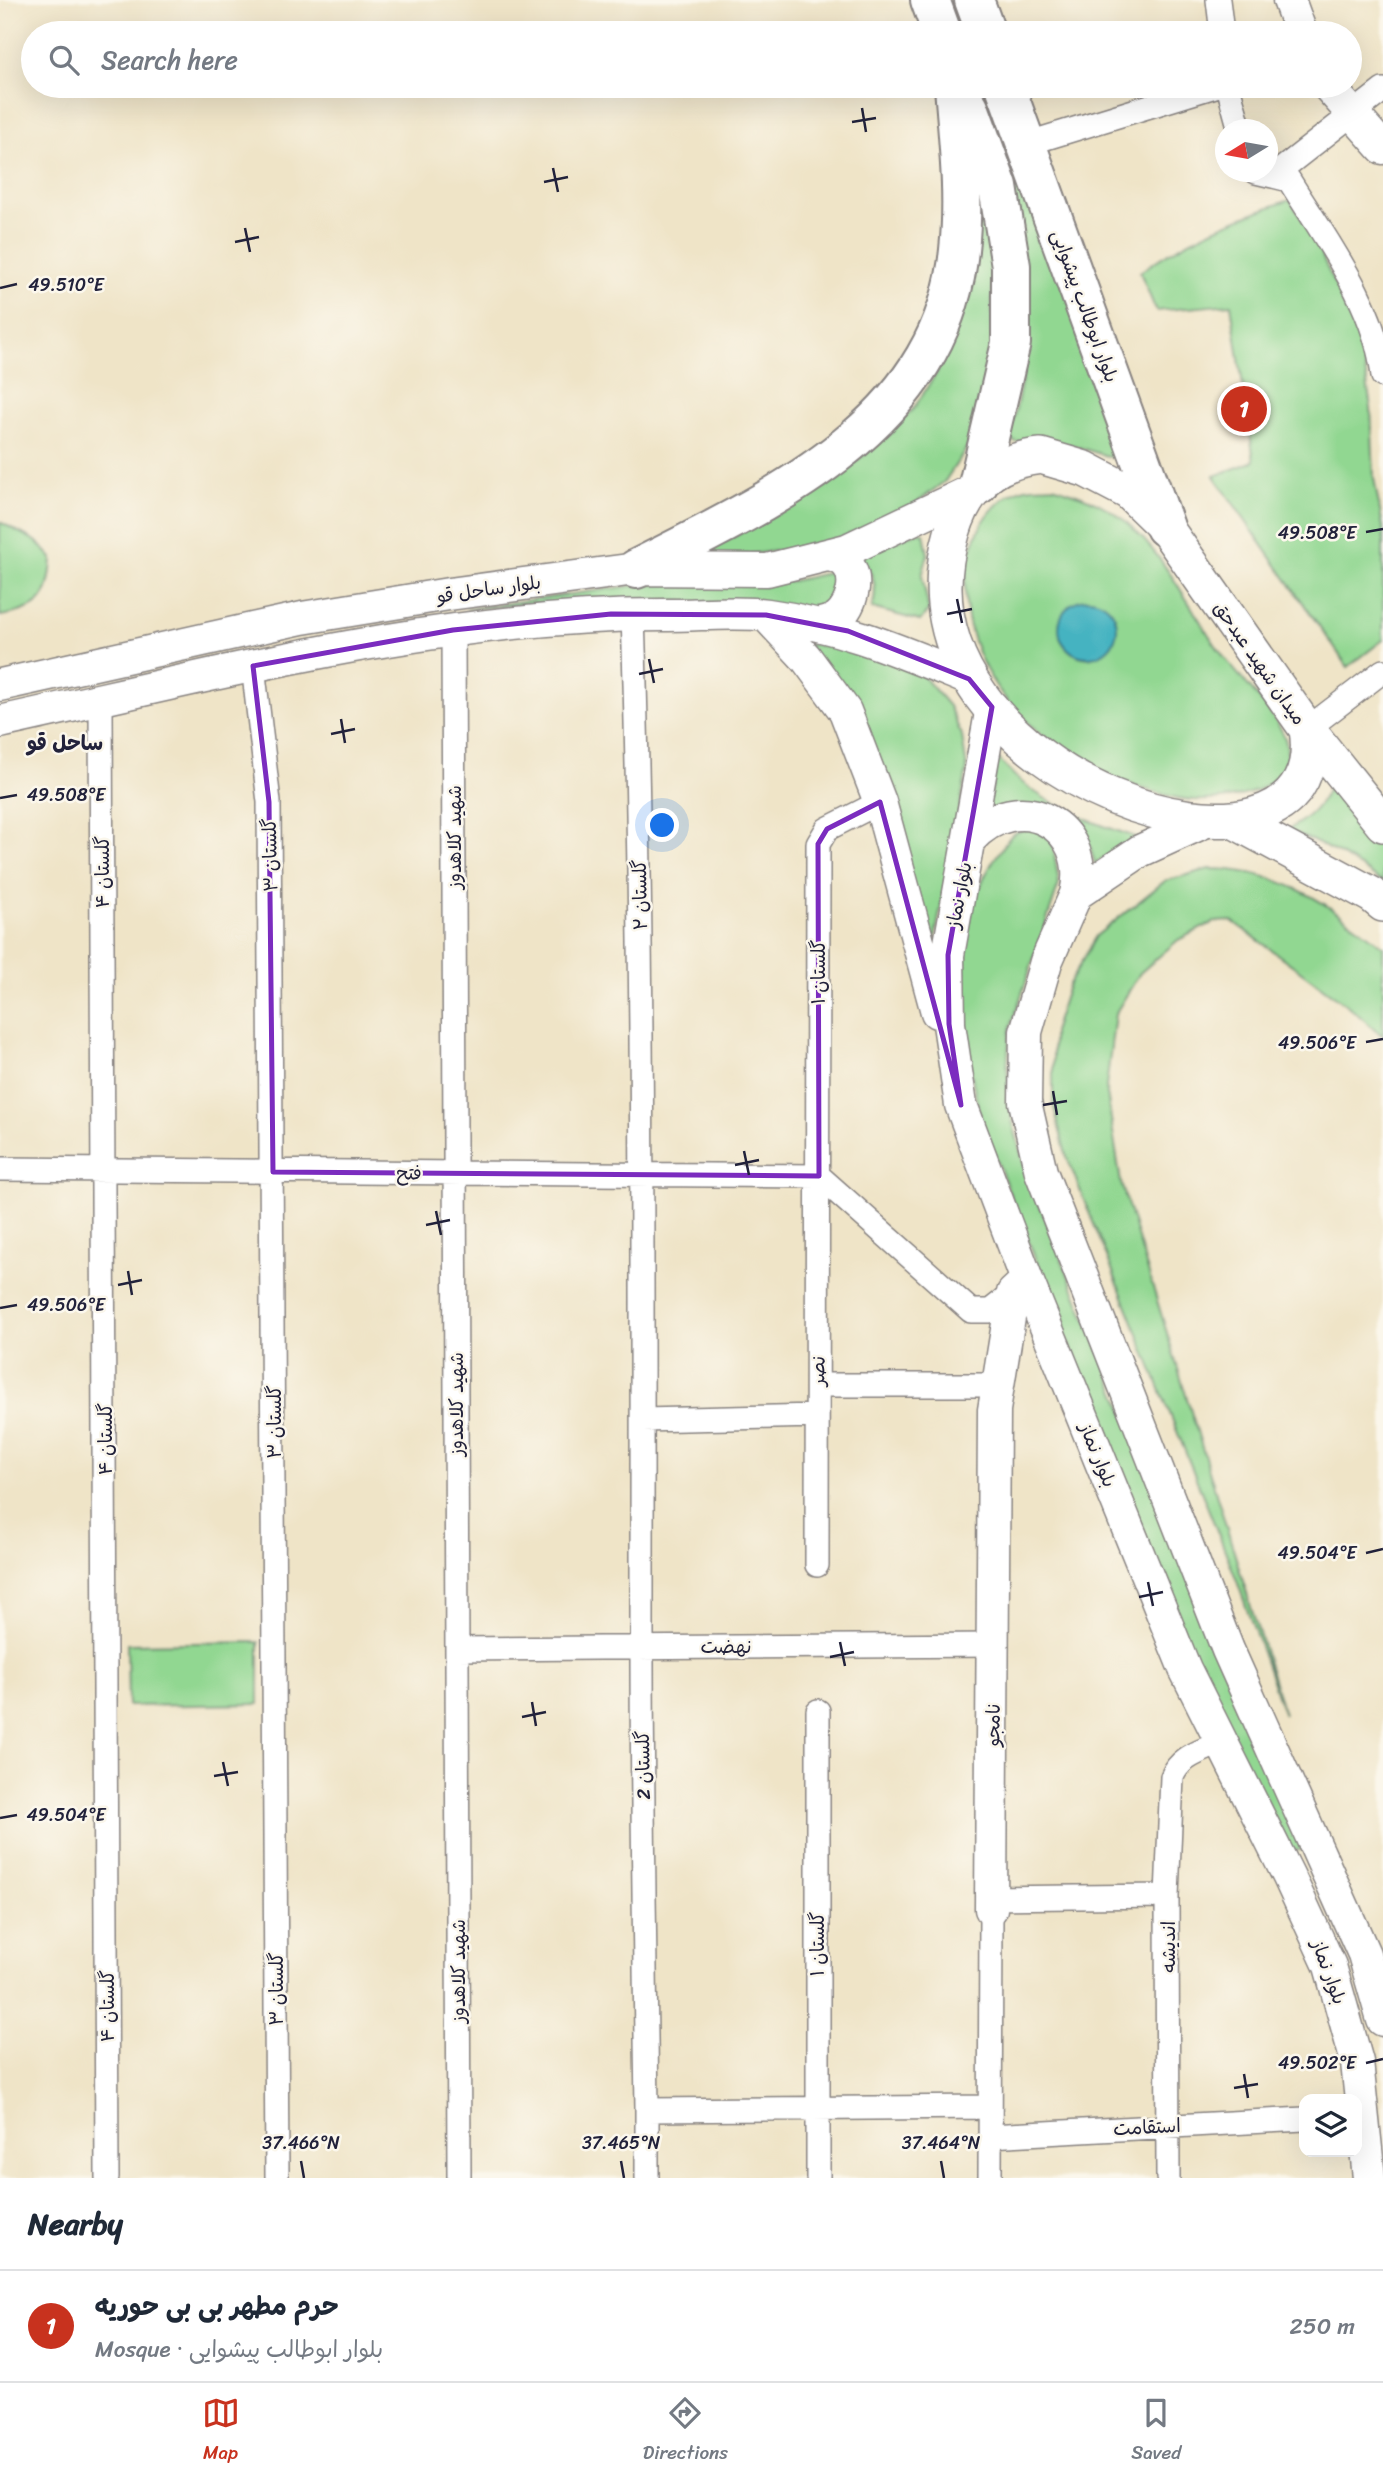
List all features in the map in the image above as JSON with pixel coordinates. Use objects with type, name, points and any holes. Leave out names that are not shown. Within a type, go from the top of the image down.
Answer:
[{"type":"highway","points":[[930,0],[938,21]]},
{"type":"highway","points":[[974,0],[982,21]]},
{"type":"highway","points":[[636,569],[771,500],[829,461],[881,417],[920,364],[947,308],[959,252],[962,191],[955,98]]},
{"type":"highway","points":[[965,98],[998,187],[1011,266],[1011,343],[975,488]]},
{"type":"highway","name":"بلوار ابوطالب پیشوایی","points":[[1009,98],[1165,527]]},
{"type":"main road","points":[[1289,0],[1297,21]]},
{"type":"main road","points":[[1339,98],[1382,145]]},
{"type":"main road","name":"میدان شهید عبدحق","points":[[1041,456],[1085,469],[1129,492],[1165,527],[1307,729],[1308,763],[1303,779],[1286,802],[1260,814],[1219,820],[1135,807],[1070,778],[1014,734],[969,680],[952,638],[944,594],[947,550],[960,507],[975,488],[997,468],[1015,459],[1041,456]]},
{"type":"main road","name":"بلوار ساحل قو","points":[[0,685],[302,618],[449,594],[636,569],[766,570],[847,550],[975,488]]},
{"type":"main road","points":[[817,625],[835,620],[848,608],[853,589],[851,572],[845,561],[828,555]]},
{"type":"main road","name":"بلوار ساحل قو","points":[[0,722],[254,666],[453,630],[633,615],[766,615],[848,631],[969,680]]},
{"type":"main road","points":[[766,615],[806,659],[845,711],[880,802],[961,1105]]},
{"type":"main road","name":"بلوار نماز","points":[[992,707],[947,955],[949,1024],[961,1105],[1020,1287],[1185,1669],[1219,1743],[1289,1877],[1330,1966],[1357,2062],[1359,2094]]},
{"type":"main road","points":[[1307,729],[1381,817]]},
{"type":"main road","points":[[970,839],[994,819],[1009,814],[1025,813],[1054,824],[1066,835],[1076,855],[1080,879],[1076,894]]},
{"type":"main road","points":[[1076,894],[1140,851],[1219,820],[1372,895],[1383,904]]},
{"type":"main road","name":"بلوار نماز","points":[[1076,894],[1046,962],[1026,1032],[1025,1102],[1041,1172],[1228,1650],[1369,1971],[1383,2020]]},
{"type":"main road","name":"نامجو","points":[[991,1903],[996,1385],[1020,1287]]},
{"type":"main road","points":[[1369,1971],[1383,1999]]},
{"type":"main road","name":"بلوار نماز","points":[[1362,2129],[1369,2178]]},
{"type":"street","points":[[1218,0],[1221,21]]},
{"type":"street","points":[[1278,165],[1354,114],[1383,90]]},
{"type":"street","points":[[1026,144],[1176,98]]},
{"type":"street","points":[[1231,98],[1237,119]]},
{"type":"street","points":[[1278,177],[1289,180],[1348,276],[1379,336],[1383,376]]},
{"type":"street","name":"گلستان ۲","points":[[633,615],[638,775],[643,1175],[643,1420]]},
{"type":"street","name":"شهید کلاهدوز","points":[[453,630],[459,2178]]},
{"type":"street","name":"گلستان ۳","points":[[254,666],[269,802],[277,2178]]},
{"type":"street","points":[[1307,729],[1383,671]]},
{"type":"street","name":"گلستان ۴","points":[[101,700],[107,2178]]},
{"type":"street","name":"گلستان ۱","points":[[819,1176],[818,844],[827,829],[880,802]]},
{"type":"street","name":"فتح","points":[[0,1169],[819,1176]]},
{"type":"street","points":[[819,1176],[971,1311],[990,1311],[1020,1287]]},
{"type":"street","name":"نصر","points":[[817,1565],[819,1176]]},
{"type":"street","points":[[818,1385],[996,1385]]},
{"type":"street","points":[[643,1420],[817,1416]]},
{"type":"street","name":"گلستان 2","points":[[643,1420],[642,1646],[647,2178]]},
{"type":"street","name":"نهضت","points":[[457,1649],[994,1645]]},
{"type":"street","name":"گلستان ۱","points":[[818,1711],[818,2178]]},
{"type":"street","name":"اندیشه","points":[[1168,2178],[1167,1896],[1172,1777],[1176,1766],[1184,1759],[1219,1743]]},
{"type":"street","points":[[1289,1877],[1322,1862]]},
{"type":"street","points":[[991,1903],[1167,1896]]},
{"type":"street","name":"نامجو","points":[[990,2178],[991,1903]]},
{"type":"street","points":[[647,2110],[990,2107]]},
{"type":"street","name":"استقامت","points":[[990,2136],[1299,2119]]},
{"type":"highlighted area","points":[[611,614],[766,615],[848,631],[969,679],[992,707],[948,955],[949,1024],[961,1105],[880,802],[827,829],[818,844],[819,1176],[273,1172],[269,802],[253,666],[453,630]]},
{"type":"green space","points":[[982,98],[996,98],[1121,446],[1114,458],[1071,445],[1016,442],[1006,438],[1013,423],[1024,369],[997,144]]},
{"type":"green space","points":[[970,165],[991,232],[993,347],[970,443],[945,481],[914,505],[841,538],[794,549],[717,558],[710,550],[829,483],[886,437],[914,408],[939,369]]},
{"type":"green space","points":[[1290,200],[1314,238],[1361,344],[1371,408],[1374,478],[1383,527],[1383,640],[1348,667],[1214,476],[1254,461],[1231,304],[1156,311],[1140,272],[1175,249],[1212,230]]},
{"type":"green space","points":[[1053,486],[1099,504],[1124,520],[1139,534],[1165,566],[1221,653],[1276,720],[1286,742],[1286,761],[1278,775],[1265,786],[1248,794],[1228,798],[1189,800],[1128,783],[1084,763],[1045,737],[1010,704],[996,685],[984,665],[968,620],[966,573],[971,550],[983,522],[1003,499],[1022,489]],"holes":[[[1113,614],[1117,633],[1090,658],[1072,652],[1060,638]]]},
{"type":"green space","points":[[0,522],[36,541],[52,558],[49,583],[41,600],[25,610],[0,616]]},
{"type":"green space","points":[[917,532],[924,533],[928,554],[922,576],[929,610],[920,621],[872,608],[874,580],[860,556]]},
{"type":"green space","points":[[828,573],[836,577],[839,583],[833,610],[677,601],[598,600],[466,609],[637,585],[792,581]]},
{"type":"green space","points":[[808,644],[865,651],[924,677],[949,706],[962,736],[967,769],[934,943]]},
{"type":"green space","points":[[998,758],[1026,786],[1043,797],[1079,816],[1136,837],[1095,864],[1090,846],[1079,829],[987,812]]},
{"type":"green space","points":[[1331,783],[1383,847],[1383,883],[1337,853],[1287,830],[1314,811]]},
{"type":"green space","points":[[1034,828],[1052,838],[1059,884],[1010,1029],[1007,1068],[1012,1120],[1026,1172],[1303,1849],[1289,1852],[1193,1662],[980,1117],[964,1016],[965,946],[972,912],[983,880],[1011,836]]},
{"type":"green space","points":[[1209,869],[1259,875],[1281,882],[1323,903],[1383,946],[1383,1036],[1348,1006],[1232,921],[1214,922],[1178,940],[1140,973],[1115,1014],[1106,1087],[1121,1183],[1284,1715],[1236,1578],[1066,1155],[1053,1103],[1053,1032],[1068,986],[1096,936],[1165,881]]},
{"type":"green space","points":[[259,1642],[259,1704],[128,1706],[127,1644]]},
{"type":"water","points":[[1082,599],[1094,599],[1109,607],[1117,622],[1117,634],[1109,649],[1094,657],[1082,657],[1067,649],[1059,634],[1059,622],[1067,607]]},
{"type":"place","name":"حرم مطهر بی بی حوریه","points":[[1244,409]]},
{"type":"district","name":"ساحل قو","points":[[65,743]]}]
